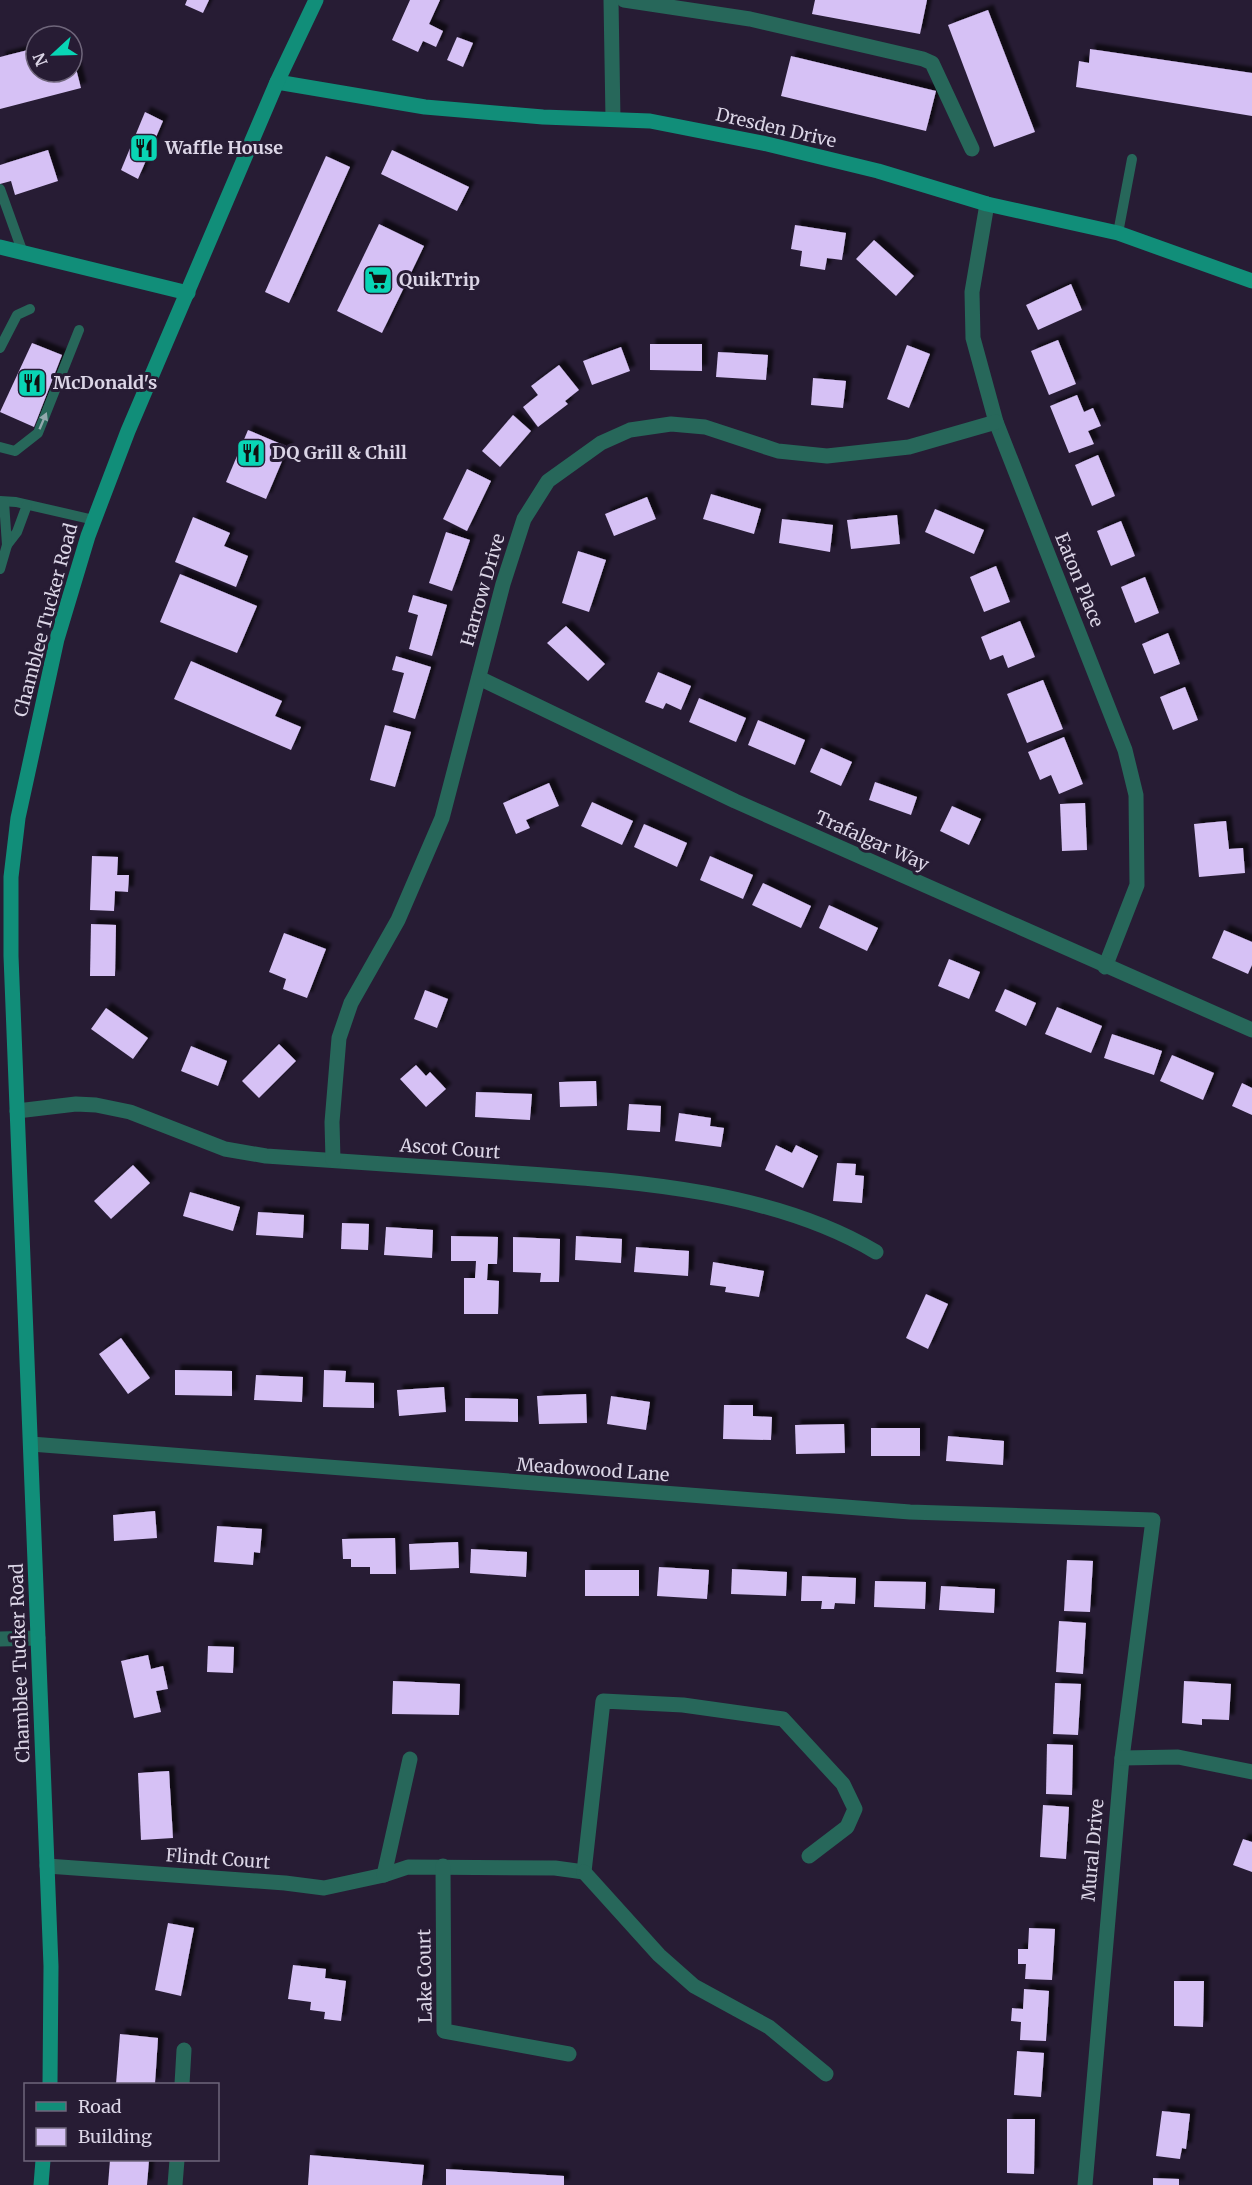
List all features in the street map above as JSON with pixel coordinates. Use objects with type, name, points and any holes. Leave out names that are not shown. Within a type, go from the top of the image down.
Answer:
[{"type":"main road","name":"Chamblee Tucker Road","points":[[50,2083],[51,1966],[11,956],[11,877],[18,818],[57,639],[94,520],[118,457],[277,82],[316,0]]},
{"type":"main road","name":"Dresden Drive","points":[[277,82],[425,107],[543,117],[650,121],[767,144],[878,171],[987,204],[1119,233],[1252,281]]},
{"type":"main road","points":[[0,247],[188,293]]},
{"type":"main road","points":[[41,2185],[43,2161]]},
{"type":"street","points":[[611,0],[613,119]]},
{"type":"street","points":[[624,0],[750,19],[923,59],[932,63],[972,149]]},
{"type":"street","name":"Eaton Place","points":[[987,204],[972,292],[973,338],[996,422],[1125,750],[1136,795],[1137,885],[1105,967]]},
{"type":"street","name":"Harrow Drive","points":[[333,1160],[332,1122],[339,1038],[351,1003],[398,920],[442,818],[503,584],[524,519],[548,481],[601,443],[630,430],[670,424],[705,427],[778,451],[827,456],[909,447],[996,422]]},
{"type":"street","name":"Trafalgar Way","points":[[479,678],[735,801],[1105,967],[1252,1030]]},
{"type":"street","name":"Ascot Court","points":[[18,1111],[76,1104],[96,1105],[130,1112],[225,1149],[266,1156],[597,1179],[673,1189],[730,1199],[796,1217],[847,1235],[876,1252]]},
{"type":"street","name":"Meadowood Lane","points":[[31,1444],[910,1512],[1153,1520]]},
{"type":"street","name":"Mural Drive","points":[[1085,2185],[1122,1758],[1153,1520]]},
{"type":"street","points":[[0,1639],[38,1638]]},
{"type":"street","points":[[809,1856],[847,1827],[855,1809],[843,1784],[783,1719],[683,1705],[603,1701],[584,1872],[659,1955],[694,1986],[769,2027],[826,2074]]},
{"type":"street","points":[[1122,1758],[1178,1757],[1252,1772]]},
{"type":"street","points":[[384,1875],[410,1759]]},
{"type":"street","name":"Flindt Court","points":[[47,1866],[285,1883],[324,1888],[384,1875],[408,1867],[555,1868],[584,1872]]},
{"type":"street","name":"Lake Court","points":[[443,1866],[444,2031],[569,2054]]},
{"type":"street","points":[[182,2083],[184,2050]]},
{"type":"street","points":[[175,2185],[177,2161]]},
{"type":"lane","points":[[1119,233],[1132,159]]},
{"type":"lane","points":[[0,189],[23,252]]},
{"type":"lane","points":[[0,348],[17,315],[30,309]]},
{"type":"lane","points":[[1,448],[15,451],[38,433],[70,359],[79,330]]},
{"type":"lane","points":[[7,545],[2,502],[27,505],[94,520]]},
{"type":"lane","points":[[0,569],[7,545],[17,532],[27,505]]},
{"type":"building","points":[[187,0],[209,0],[203,13],[185,5]]},
{"type":"building","points":[[410,0],[440,0],[429,24],[443,31],[436,47],[423,41],[418,52],[392,40]]},
{"type":"building","points":[[815,0],[927,0],[920,34],[812,14]]},
{"type":"building","points":[[988,10],[1035,132],[994,147],[948,25]]},
{"type":"building","points":[[457,37],[473,43],[463,67],[447,60]]},
{"type":"building","points":[[1090,49],[1252,73],[1252,116],[1076,87],[1079,61],[1089,63]]},
{"type":"building","points":[[24,51],[24,84],[80,84],[81,88],[0,109],[0,57]]},
{"type":"building","points":[[791,56],[936,91],[926,131],[781,96]]},
{"type":"building","points":[[145,112],[163,121],[138,179],[121,170]]},
{"type":"building","points":[[48,150],[58,181],[15,195],[11,181],[0,184],[0,165]]},
{"type":"building","points":[[392,150],[469,187],[457,211],[381,174]]},
{"type":"building","points":[[326,156],[350,167],[289,303],[265,292]]},
{"type":"building","points":[[379,224],[424,246],[382,333],[337,311]]},
{"type":"building","points":[[795,225],[846,233],[842,260],[827,258],[825,270],[800,266],[802,251],[791,249]]},
{"type":"building","points":[[874,240],[914,276],[896,296],[856,259]]},
{"type":"building","points":[[1071,284],[1082,310],[1038,330],[1026,305]]},
{"type":"building","points":[[1058,340],[1076,384],[1049,395],[1031,351]]},
{"type":"building","name":"McDonald's","points":[[32,343],[62,355],[34,427],[0,412]]},
{"type":"building","points":[[650,344],[702,344],[702,371],[650,370]]},
{"type":"building","points":[[907,345],[930,354],[909,408],[887,399]]},
{"type":"building","points":[[621,347],[630,371],[592,385],[583,361]]},
{"type":"building","points":[[718,352],[768,355],[766,380],[716,377]]},
{"type":"building","points":[[559,365],[579,390],[565,401],[568,404],[538,427],[523,407],[538,395],[531,386]]},
{"type":"building","points":[[813,378],[846,381],[843,408],[811,405]]},
{"type":"building","points":[[1077,395],[1084,412],[1093,408],[1101,426],[1088,431],[1094,444],[1069,453],[1050,406]]},
{"type":"building","points":[[513,415],[531,431],[500,467],[482,451]]},
{"type":"building","points":[[248,430],[288,447],[266,499],[226,482]]},
{"type":"building","points":[[1098,455],[1115,496],[1092,506],[1075,465]]},
{"type":"building","points":[[467,469],[491,481],[467,531],[443,519]]},
{"type":"building","points":[[711,494],[761,509],[754,534],[703,519]]},
{"type":"building","points":[[647,497],[656,519],[614,536],[605,514]]},
{"type":"building","points":[[935,509],[984,530],[974,554],[925,532]]},
{"type":"building","points":[[897,515],[900,544],[851,549],[847,520]]},
{"type":"building","points":[[193,517],[230,533],[224,546],[248,556],[236,587],[175,562]]},
{"type":"building","points":[[782,519],[833,525],[830,552],[779,543]]},
{"type":"building","points":[[1121,521],[1135,556],[1111,566],[1097,531]]},
{"type":"building","points":[[446,532],[470,540],[452,591],[429,583]]},
{"type":"building","points":[[578,551],[606,560],[589,612],[562,603]]},
{"type":"building","points":[[996,566],[1010,602],[984,612],[970,577]]},
{"type":"building","points":[[180,574],[257,606],[237,653],[160,622]]},
{"type":"building","points":[[1145,577],[1159,613],[1135,623],[1121,587]]},
{"type":"building","points":[[413,595],[447,605],[432,656],[409,649],[418,615],[408,612]]},
{"type":"building","points":[[1020,621],[1035,657],[1008,668],[1003,655],[990,660],[981,637]]},
{"type":"building","points":[[566,626],[605,664],[588,681],[547,643]]},
{"type":"building","points":[[1168,633],[1180,664],[1154,674],[1142,644]]},
{"type":"building","points":[[396,656],[431,667],[415,719],[393,712],[404,673],[392,670]]},
{"type":"building","points":[[191,661],[282,701],[275,716],[301,727],[291,750],[174,699]]},
{"type":"building","points":[[658,672],[691,686],[681,710],[666,703],[663,709],[645,702]]},
{"type":"building","points":[[1043,680],[1063,729],[1027,743],[1007,694]]},
{"type":"building","points":[[1185,687],[1198,720],[1173,730],[1160,697]]},
{"type":"building","points":[[699,698],[746,718],[736,742],[689,722]]},
{"type":"building","points":[[758,720],[805,740],[795,765],[748,745]]},
{"type":"building","points":[[385,725],[411,732],[395,787],[370,780]]},
{"type":"building","points":[[1064,737],[1083,784],[1059,794],[1051,775],[1040,780],[1028,752]]},
{"type":"building","points":[[821,748],[852,762],[841,786],[810,772]]},
{"type":"building","points":[[875,782],[917,797],[911,815],[869,800]]},
{"type":"building","points":[[549,783],[559,806],[526,820],[530,828],[516,834],[503,803]]},
{"type":"building","points":[[592,802],[633,821],[622,845],[581,826]]},
{"type":"building","points":[[1085,803],[1087,850],[1062,851],[1060,804]]},
{"type":"building","points":[[952,806],[981,819],[969,845],[940,831]]},
{"type":"building","points":[[1226,821],[1229,849],[1243,848],[1245,873],[1199,877],[1194,824]]},
{"type":"building","points":[[644,824],[687,843],[677,867],[634,847]]},
{"type":"building","points":[[92,856],[118,857],[117,875],[129,875],[128,892],[115,891],[114,911],[90,910]]},
{"type":"building","points":[[710,856],[753,875],[743,899],[700,880]]},
{"type":"building","points":[[763,883],[811,906],[801,928],[752,905]]},
{"type":"building","points":[[829,905],[878,928],[867,951],[819,928]]},
{"type":"building","points":[[91,924],[116,925],[115,976],[90,976]]},
{"type":"building","points":[[1224,930],[1252,942],[1252,965],[1248,974],[1212,958]]},
{"type":"building","points":[[284,933],[326,949],[307,998],[283,989],[286,979],[269,972]]},
{"type":"building","points":[[949,959],[980,972],[969,999],[938,986]]},
{"type":"building","points":[[1005,989],[1036,1003],[1026,1026],[995,1011]]},
{"type":"building","points":[[425,990],[448,999],[437,1028],[414,1019]]},
{"type":"building","points":[[1057,1007],[1102,1026],[1091,1053],[1045,1034]]},
{"type":"building","points":[[106,1008],[148,1038],[133,1059],[91,1029]]},
{"type":"building","points":[[1112,1034],[1162,1051],[1154,1075],[1104,1058]]},
{"type":"building","points":[[279,1044],[296,1061],[259,1098],[242,1081]]},
{"type":"building","points":[[191,1046],[227,1061],[218,1086],[181,1071]]},
{"type":"building","points":[[1172,1055],[1214,1073],[1203,1100],[1160,1081]]},
{"type":"building","points":[[416,1065],[426,1076],[430,1072],[446,1089],[426,1107],[400,1079]]},
{"type":"building","points":[[596,1081],[597,1106],[560,1107],[559,1082]]},
{"type":"building","points":[[1242,1083],[1252,1088],[1252,1115],[1232,1106]]},
{"type":"building","points":[[476,1092],[532,1094],[530,1120],[475,1117]]},
{"type":"building","points":[[629,1104],[661,1106],[660,1132],[627,1130]]},
{"type":"building","points":[[679,1113],[711,1118],[710,1126],[724,1128],[721,1147],[675,1141]]},
{"type":"building","points":[[776,1145],[792,1153],[796,1145],[818,1156],[803,1188],[765,1170]]},
{"type":"building","points":[[837,1163],[856,1164],[855,1175],[864,1176],[862,1203],[833,1201]]},
{"type":"building","points":[[133,1165],[150,1183],[111,1219],[94,1201]]},
{"type":"building","points":[[190,1192],[240,1207],[233,1231],[183,1216]]},
{"type":"building","points":[[258,1212],[304,1215],[303,1238],[256,1235]]},
{"type":"building","points":[[342,1223],[369,1224],[368,1250],[341,1249]]},
{"type":"building","points":[[386,1227],[433,1230],[432,1258],[384,1255]]},
{"type":"building","points":[[451,1236],[498,1237],[497,1264],[488,1264],[487,1280],[499,1281],[498,1314],[464,1314],[464,1278],[475,1278],[476,1261],[451,1261]]},
{"type":"building","points":[[576,1236],[622,1239],[621,1263],[575,1260]]},
{"type":"building","points":[[513,1237],[560,1239],[559,1282],[540,1282],[541,1273],[513,1272]]},
{"type":"building","points":[[636,1247],[689,1251],[688,1276],[634,1272]]},
{"type":"building","points":[[713,1262],[764,1271],[759,1297],[725,1292],[726,1287],[710,1285]]},
{"type":"building","points":[[926,1294],[948,1304],[928,1349],[906,1338]]},
{"type":"building","points":[[121,1338],[150,1378],[128,1394],[99,1354]]},
{"type":"building","points":[[175,1370],[232,1371],[232,1396],[175,1395]]},
{"type":"building","points":[[324,1370],[346,1371],[345,1382],[374,1383],[374,1408],[323,1407]]},
{"type":"building","points":[[256,1375],[303,1377],[302,1402],[254,1400]]},
{"type":"building","points":[[444,1387],[446,1412],[399,1416],[397,1390]]},
{"type":"building","points":[[586,1394],[587,1423],[539,1424],[537,1396]]},
{"type":"building","points":[[611,1396],[650,1402],[646,1430],[607,1424]]},
{"type":"building","points":[[465,1398],[518,1399],[518,1422],[465,1421]]},
{"type":"building","points":[[724,1405],[753,1405],[753,1416],[772,1417],[771,1440],[723,1439]]},
{"type":"building","points":[[844,1424],[845,1453],[796,1454],[795,1425]]},
{"type":"building","points":[[871,1428],[920,1428],[920,1456],[871,1456]]},
{"type":"building","points":[[948,1436],[1004,1441],[1003,1465],[946,1461]]},
{"type":"building","points":[[155,1511],[157,1538],[114,1541],[113,1515]]},
{"type":"building","points":[[217,1526],[262,1529],[260,1553],[254,1552],[253,1565],[214,1562]]},
{"type":"building","points":[[395,1538],[396,1574],[370,1574],[370,1567],[351,1567],[351,1559],[343,1559],[342,1539]]},
{"type":"building","points":[[458,1542],[459,1568],[410,1570],[409,1544]]},
{"type":"building","points":[[471,1549],[527,1552],[526,1577],[470,1573]]},
{"type":"building","points":[[1067,1560],[1093,1561],[1090,1612],[1064,1611]]},
{"type":"building","points":[[659,1567],[709,1570],[707,1599],[657,1596]]},
{"type":"building","points":[[732,1569],[787,1572],[786,1596],[731,1594]]},
{"type":"building","points":[[585,1570],[639,1570],[639,1596],[585,1596]]},
{"type":"building","points":[[802,1576],[856,1578],[855,1604],[835,1603],[834,1609],[821,1609],[822,1601],[801,1601]]},
{"type":"building","points":[[875,1581],[926,1582],[925,1609],[874,1607]]},
{"type":"building","points":[[941,1586],[995,1589],[994,1613],[939,1610]]},
{"type":"building","points":[[1059,1621],[1086,1623],[1083,1674],[1056,1672]]},
{"type":"building","points":[[208,1646],[234,1647],[233,1673],[207,1672]]},
{"type":"building","points":[[148,1655],[151,1669],[163,1666],[168,1689],[156,1691],[161,1712],[134,1718],[121,1661]]},
{"type":"building","points":[[393,1681],[460,1684],[459,1715],[392,1714]]},
{"type":"building","points":[[1184,1681],[1231,1684],[1229,1720],[1202,1719],[1202,1725],[1182,1723]]},
{"type":"building","points":[[1055,1683],[1081,1684],[1078,1735],[1053,1734]]},
{"type":"building","points":[[1047,1744],[1073,1745],[1072,1795],[1046,1794]]},
{"type":"building","points":[[169,1771],[173,1838],[141,1840],[138,1773]]},
{"type":"building","points":[[1043,1805],[1069,1807],[1066,1859],[1040,1857]]},
{"type":"building","points":[[1243,1839],[1252,1842],[1252,1872],[1233,1865]]},
{"type":"building","points":[[168,1923],[194,1928],[181,1996],[155,1990]]},
{"type":"building","points":[[1029,1928],[1055,1929],[1052,1980],[1025,1979],[1026,1964],[1018,1964],[1018,1949],[1028,1949]]},
{"type":"building","points":[[293,1965],[326,1969],[325,1978],[346,1981],[341,2021],[324,2019],[325,2012],[310,2010],[311,2002],[288,1999]]},
{"type":"building","points":[[1174,1981],[1204,1981],[1203,2027],[1174,2026]]},
{"type":"building","points":[[1024,1989],[1049,1991],[1046,2041],[1020,2040],[1021,2022],[1011,2021],[1012,2008],[1023,2009]]},
{"type":"building","points":[[120,2034],[158,2038],[155,2083],[116,2083]]},
{"type":"building","points":[[1017,2051],[1044,2053],[1041,2097],[1014,2095]]},
{"type":"building","points":[[1162,2111],[1190,2114],[1186,2149],[1182,2148],[1180,2159],[1156,2156]]},
{"type":"building","points":[[1007,2119],[1035,2119],[1034,2174],[1007,2173]]},
{"type":"building","points":[[310,2155],[424,2165],[422,2185],[308,2185]]},
{"type":"building","points":[[110,2161],[149,2161],[147,2185],[108,2185]]},
{"type":"building","points":[[446,2169],[564,2176],[564,2185],[446,2185]]},
{"type":"building","points":[[1153,2178],[1179,2179],[1179,2185],[1153,2185]]},
{"type":"place","name":"Waffle House","points":[[144,148]]},
{"type":"place","name":"QuikTrip","points":[[378,280]]},
{"type":"place","name":"McDonald's","points":[[32,383]]},
{"type":"place","name":"DQ Grill & Chill","points":[[251,453]]}]
